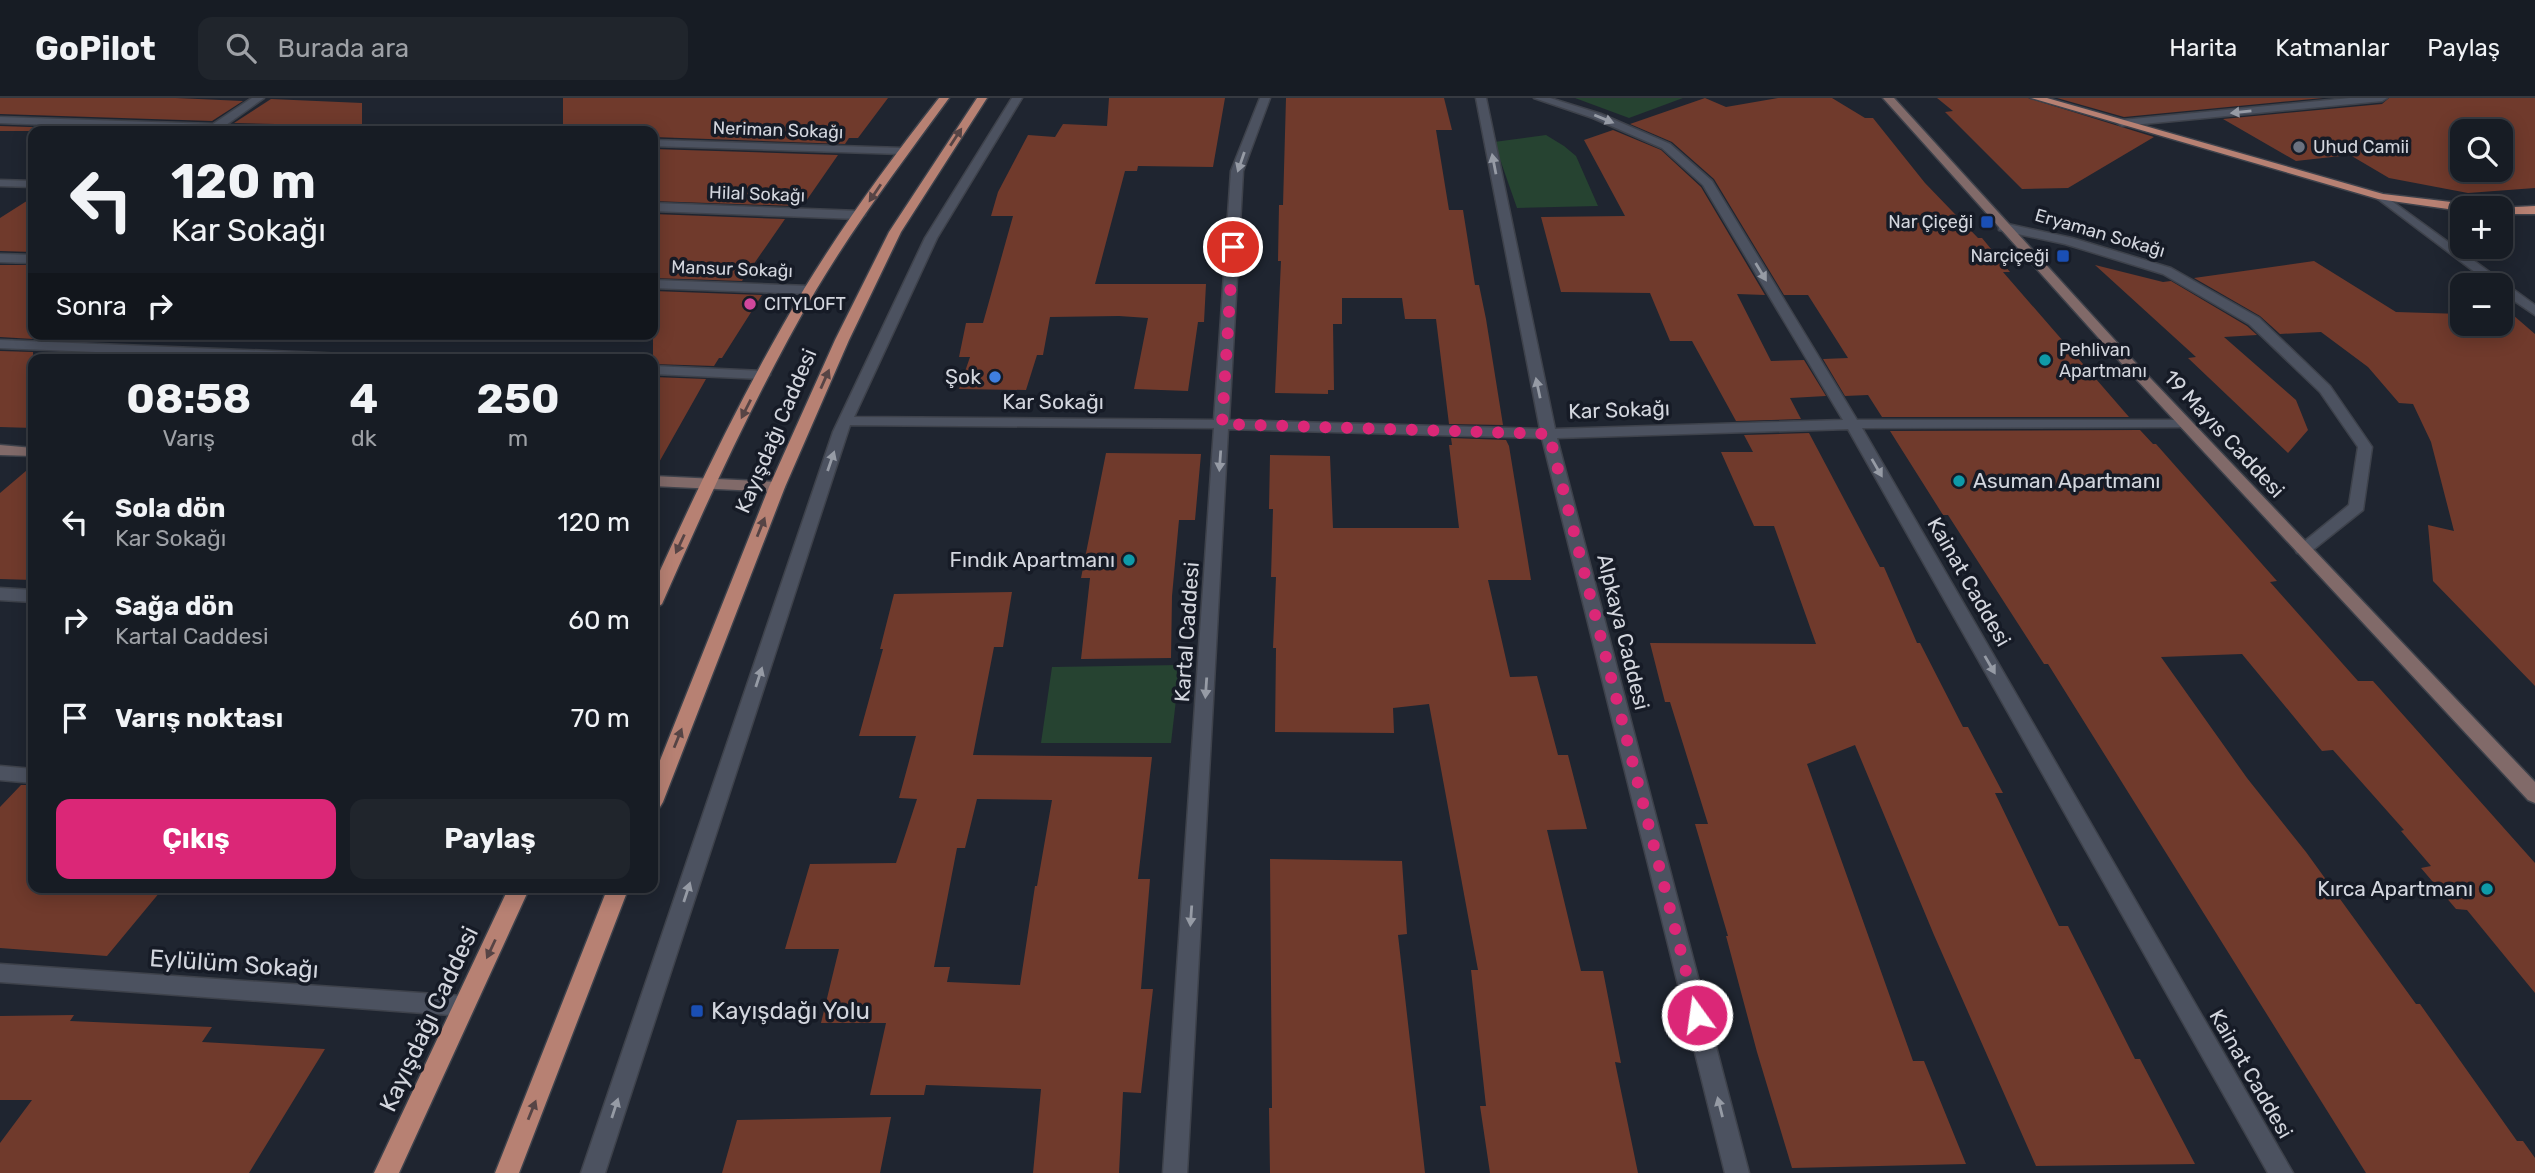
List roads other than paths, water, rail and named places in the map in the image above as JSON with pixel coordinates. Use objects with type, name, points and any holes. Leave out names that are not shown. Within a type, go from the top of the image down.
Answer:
[{"type":"main road","name":"Kayışdağı Caddesi","points":[[658,593],[708,483],[810,290],[902,152],[944,98]]},
{"type":"main road","name":"Kayışdağı Caddesi","points":[[658,789],[777,486],[894,232],[982,98]]},
{"type":"main road","points":[[2036,98],[2382,197],[2450,206]]},
{"type":"main road","points":[[2513,210],[2535,210]]},
{"type":"main road","name":"Kayışdağı Caddesi","points":[[386,1173],[517,893]]},
{"type":"main road","points":[[507,1173],[617,893]]},
{"type":"street","points":[[217,126],[259,98]]},
{"type":"street","points":[[593,1173],[845,421],[931,237],[1017,98]]},
{"type":"street","name":"Kartal Caddesi","points":[[1175,1173],[1237,171],[1265,98]]},
{"type":"street","name":"Alpkaya Caddesi","points":[[1481,98],[1549,434],[1737,1173]]},
{"type":"street","name":"Kainat Caddesi","points":[[1539,98],[1597,116],[1666,146],[1707,183],[1852,424],[2281,1173]]},
{"type":"street","name":"19 Mayıs Caddesi","points":[[1888,98],[2003,227],[2535,795]]},
{"type":"street","points":[[2122,123],[2382,98]]},
{"type":"street","points":[[0,120],[160,126]]},
{"type":"street","name":"Neriman Sokağı","points":[[658,143],[902,152]]},
{"type":"street","points":[[0,183],[28,184]]},
{"type":"street","points":[[2382,197],[2535,310]]},
{"type":"street","name":"Hilal Sokağı","points":[[658,207],[859,215]]},
{"type":"street","name":"Eryaman Sokağı","points":[[2003,227],[2068,241],[2167,271],[2254,321],[2325,388],[2365,447],[2357,507],[2303,549]]},
{"type":"street","points":[[0,258],[28,259]]},
{"type":"street","name":"Mansur Sokağı","points":[[658,284],[810,290]]},
{"type":"street","points":[[0,344],[245,354]]},
{"type":"street","points":[[658,370],[763,375]]},
{"type":"street","name":"Kar Sokağı","points":[[845,421],[1222,424],[1549,434],[1852,424],[2185,423]]},
{"type":"street","points":[[0,450],[28,452]]},
{"type":"street","points":[[658,481],[777,486]]},
{"type":"street","points":[[0,594],[28,596]]},
{"type":"street","points":[[0,773],[28,775]]},
{"type":"street","name":"Eylülüm Sokağı","points":[[0,974],[464,1006]]},
{"type":"place","name":"Uhud Camii","points":[[2299,147]]},
{"type":"place","name":"Nar Çiçeği","points":[[1987,222]]},
{"type":"place","name":"Narçiçeği","points":[[2063,256]]},
{"type":"place","name":"CITYLOFT","points":[[750,304]]},
{"type":"place","name":"Pehlivan Apartmanı","points":[[2045,360]]},
{"type":"place","name":"Şok","points":[[995,377]]},
{"type":"place","name":"Asuman Apartmanı","points":[[1959,481]]},
{"type":"place","name":"Fındık Apartmanı","points":[[1129,560]]},
{"type":"place","name":"Kırca Apartmanı","points":[[2487,889]]},
{"type":"place","name":"Kayışdağı Yolu","points":[[697,1011]]}]
